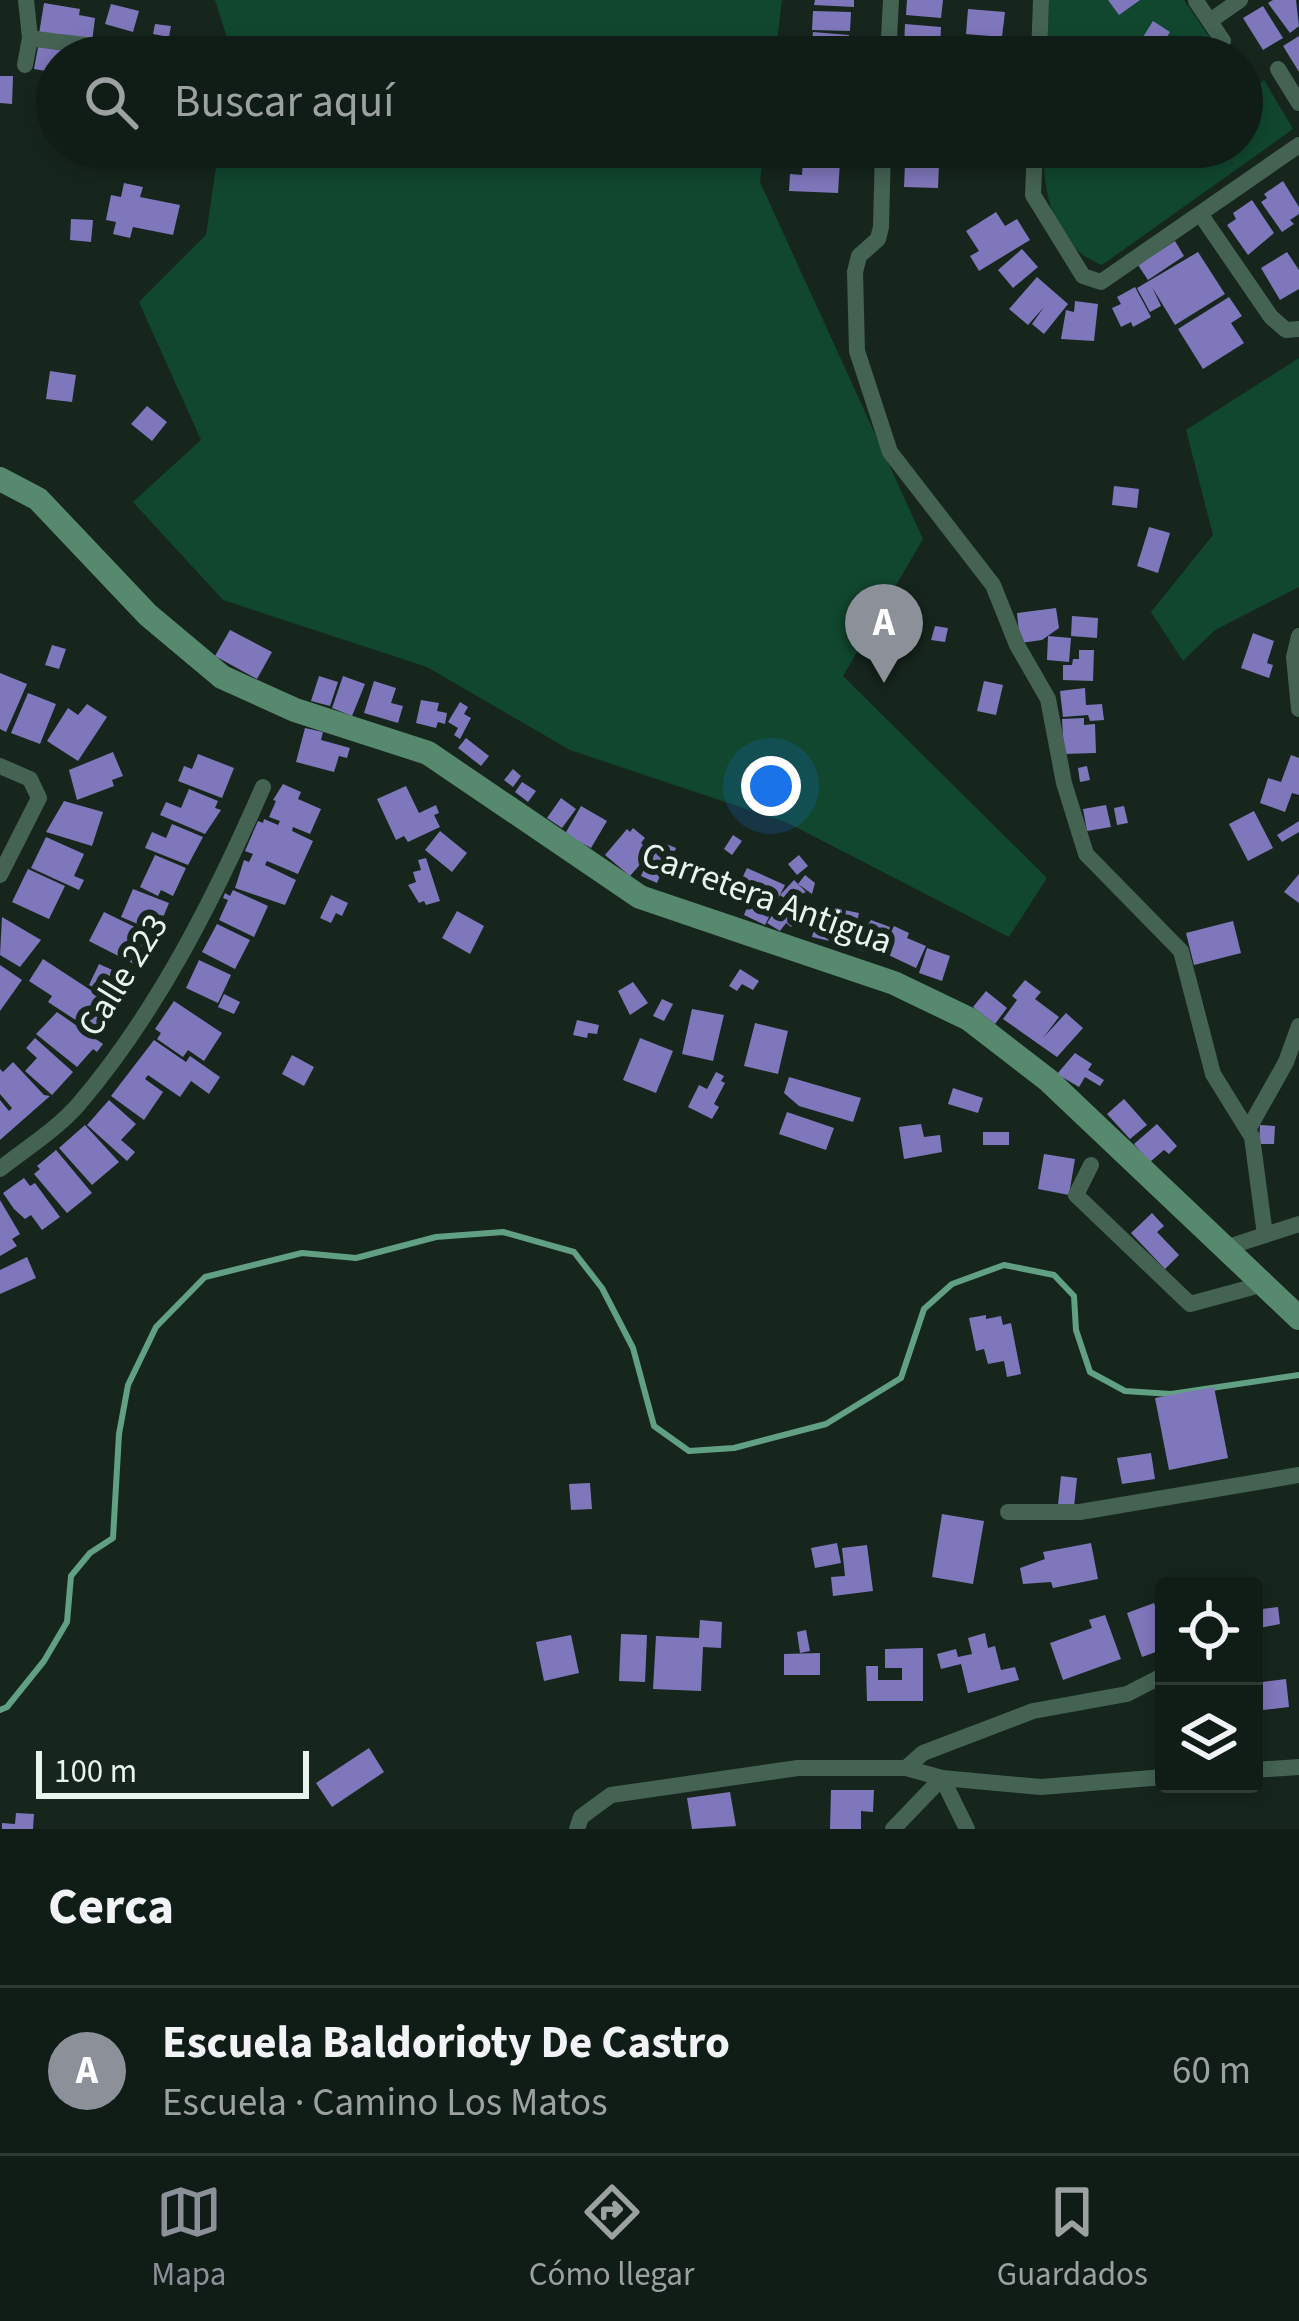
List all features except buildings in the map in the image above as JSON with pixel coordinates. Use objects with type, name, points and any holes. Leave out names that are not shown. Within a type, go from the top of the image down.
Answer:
[{"type":"street","points":[[25,65],[30,38],[26,0]]},
{"type":"street","points":[[889,36],[890,0]]},
{"type":"street","points":[[1040,36],[1041,0]]},
{"type":"street","points":[[1210,21],[1240,0]]},
{"type":"street","points":[[1196,1],[1220,36]]},
{"type":"street","points":[[30,38],[36,39]]},
{"type":"street","points":[[1278,70],[1299,103]]},
{"type":"street","points":[[1034,168],[1033,195],[1083,277],[1101,282],[1299,145]]},
{"type":"street","points":[[883,168],[878,239],[859,256],[855,272],[857,351],[890,452],[993,585],[1017,645],[1048,699],[1064,782],[1086,854],[1181,951],[1213,1074],[1249,1128],[1265,1235]]},
{"type":"street","points":[[1201,215],[1271,317],[1286,330],[1299,329]]},
{"type":"street","name":"Carretera Antigua","points":[[0,479],[38,499],[148,615],[222,676],[295,710],[428,753],[640,897],[894,983],[969,1019],[1048,1080],[1299,1318]]},
{"type":"street","points":[[1299,636],[1294,658],[1299,709]]},
{"type":"street","points":[[0,766],[30,778],[39,798],[0,875]]},
{"type":"street","name":"Calle 223","points":[[0,1169],[76,1107],[152,1001],[234,852],[263,787]]},
{"type":"street","points":[[1249,1128],[1286,1062],[1299,1027]]},
{"type":"street","points":[[1091,1165],[1076,1195],[1190,1304],[1264,1284]]},
{"type":"street","points":[[1225,1248],[1299,1223]]},
{"type":"street","points":[[1009,1512],[1080,1512],[1299,1475]]},
{"type":"street","points":[[906,1768],[923,1753],[1033,1711],[1127,1694],[1155,1680]]},
{"type":"street","points":[[1263,1769],[1299,1767]]},
{"type":"street","points":[[577,1829],[581,1817],[611,1795],[798,1768],[906,1768],[942,1778],[1041,1787],[1155,1779]]},
{"type":"street","points":[[893,1829],[942,1778]]},
{"type":"street","points":[[942,1778],[967,1829]]},
{"type":"green space","points":[[215,0],[782,0],[778,36],[226,36]]},
{"type":"green space","points":[[1049,0],[1184,0],[1209,36],[1048,36]]},
{"type":"green space","points":[[1263,81],[1293,129],[1263,150]]},
{"type":"green space","points":[[216,168],[762,168],[760,182],[923,539],[843,676],[1047,878],[1009,937],[788,823],[570,750],[427,667],[223,600],[133,502],[201,440],[139,302],[206,235]]},
{"type":"green space","points":[[1045,168],[1238,168],[1102,265],[1086,257],[1062,232]]},
{"type":"green space","points":[[1299,358],[1299,587],[1215,630],[1183,661],[1151,612],[1213,535],[1186,430]]},
{"type":"waterway","points":[[0,1710],[44,1661],[67,1622],[71,1576],[90,1553],[113,1538],[119,1434],[128,1385],[156,1327],[205,1277],[302,1253],[356,1258],[436,1237],[503,1232],[574,1252],[602,1288],[633,1348],[654,1426],[689,1451],[734,1448],[826,1424],[901,1378],[924,1309],[952,1284],[1004,1265],[1054,1275],[1074,1296],[1076,1330],[1090,1372],[1125,1391],[1171,1394],[1299,1375]]},
{"type":"place","name":"Escuela Baldorioty De Castro","points":[[884,683]]}]
